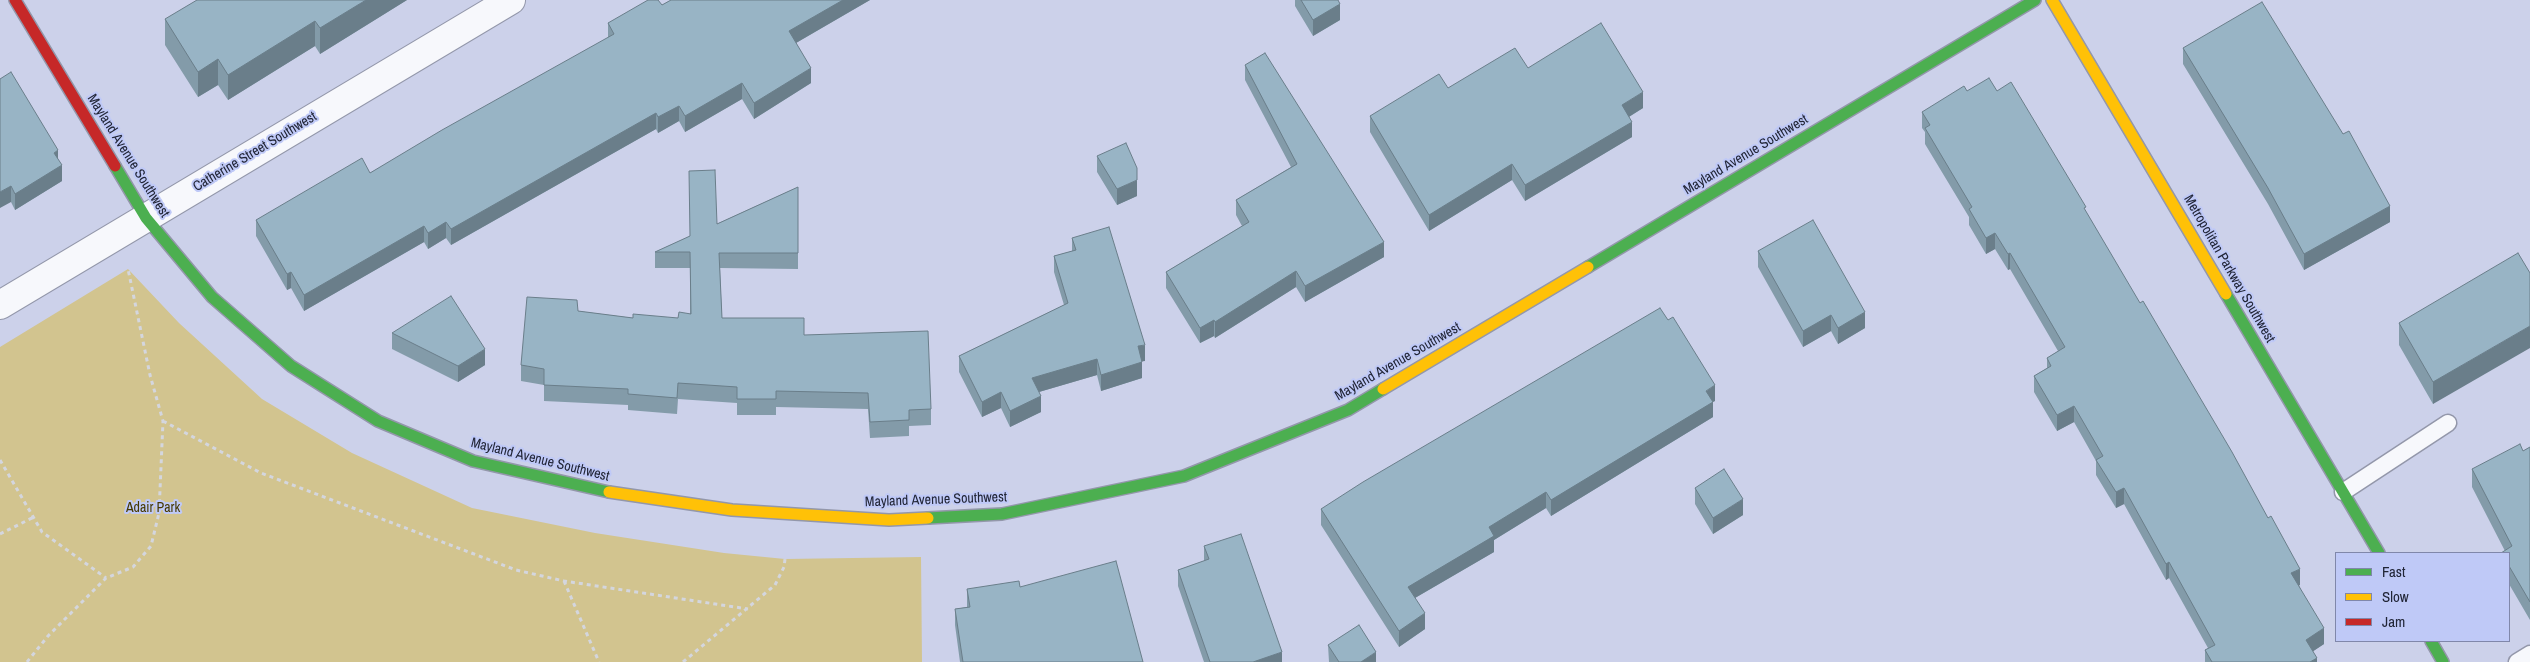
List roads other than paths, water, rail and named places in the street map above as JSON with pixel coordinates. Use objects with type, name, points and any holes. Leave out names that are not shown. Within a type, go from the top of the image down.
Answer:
[{"type":"street","name":"Mayland Avenue Southwest","points":[[15,0],[146,218],[212,297],[290,366],[378,421],[473,461],[601,491],[732,510],[888,520],[1002,514],[1184,476],[1348,410],[2035,0]]},
{"type":"street","name":"Catherine Street Southwest","points":[[0,305],[511,0]]},
{"type":"street","name":"Metropolitan Parkway Southwest","points":[[2052,0],[2378,552]]},
{"type":"street","points":[[2432,642],[2443,662]]},
{"type":"lane","points":[[2343,492],[2448,423]]},
{"type":"lane","points":[[2517,662],[2530,654]]},
{"type":"park label","name":"Adair Park","points":[[153,508]]}]
